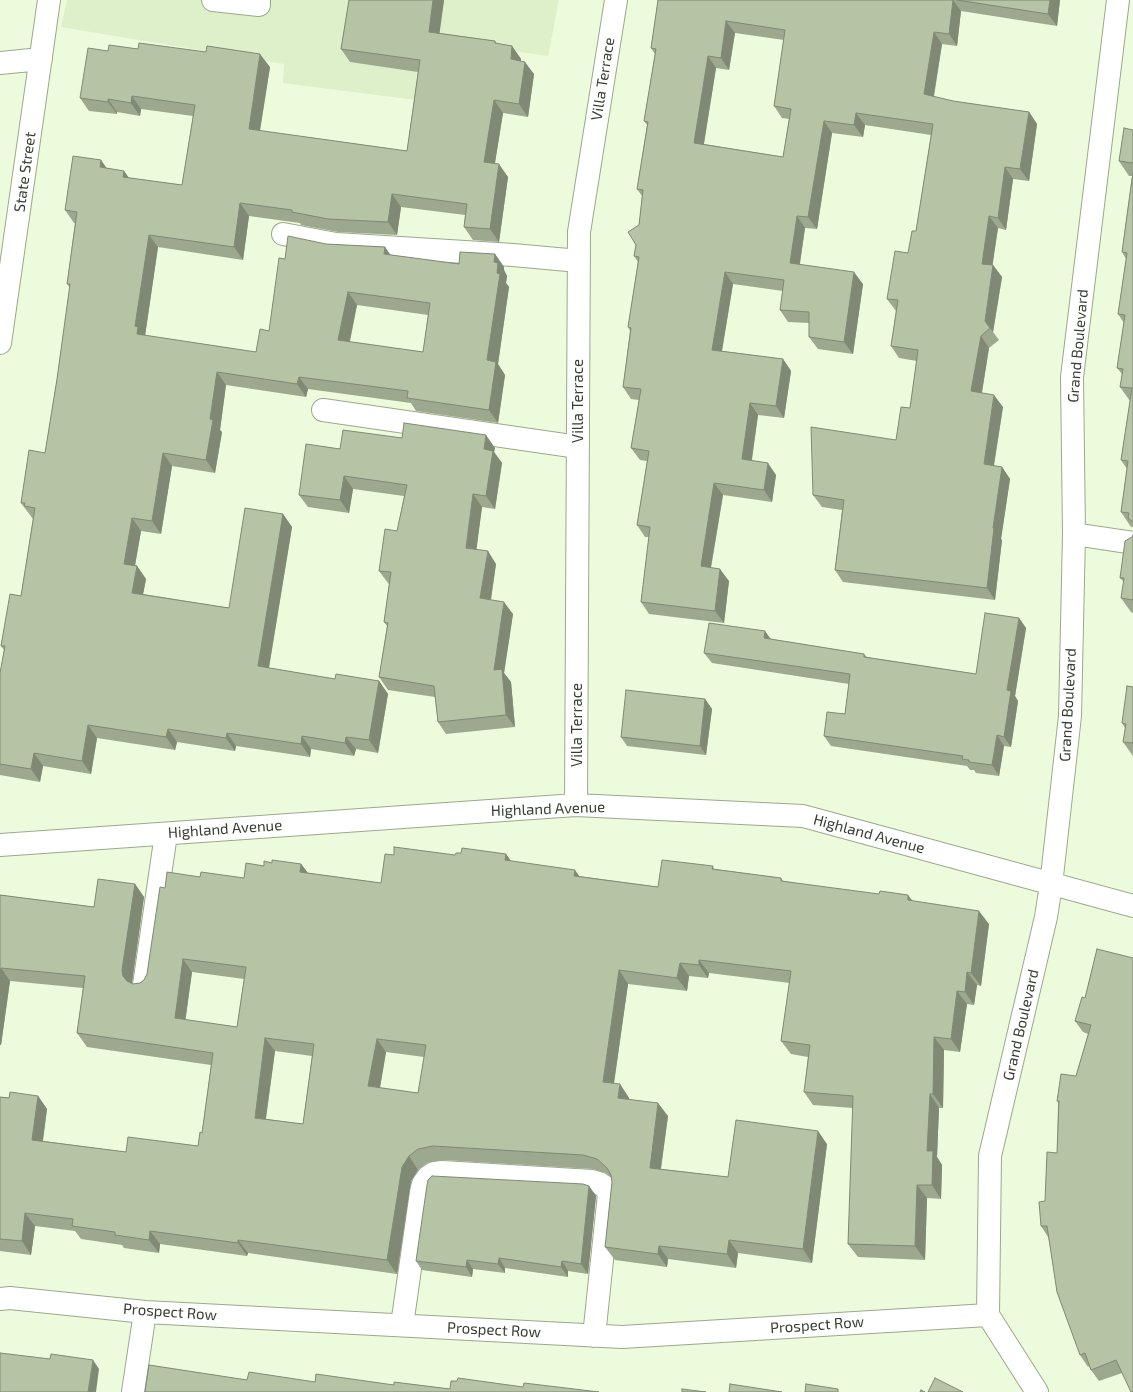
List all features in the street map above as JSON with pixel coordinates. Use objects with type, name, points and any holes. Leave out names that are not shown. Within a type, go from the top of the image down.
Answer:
[{"type":"street","name":"State Street","points":[[0,344],[49,0]]},
{"type":"street","points":[[213,0],[259,5],[259,0]]},
{"type":"street","name":"Villa Terrace","points":[[576,805],[579,232],[616,0]]},
{"type":"street","name":"Grand Boulevard","points":[[988,1314],[990,1156],[1046,917],[1070,716],[1074,534],[1072,377],[1118,0]]},
{"type":"street","points":[[0,63],[41,59]]},
{"type":"street","points":[[283,234],[336,244],[513,255],[579,261]]},
{"type":"street","points":[[323,410],[578,447]]},
{"type":"street","points":[[1074,534],[1133,543]]},
{"type":"street","name":"Highland Avenue","points":[[0,845],[576,805],[803,816],[1051,885],[1133,906]]},
{"type":"street","points":[[144,985],[166,834]]},
{"type":"street","points":[[402,1325],[421,1192],[428,1178],[434,1173],[442,1172],[592,1181],[605,1187],[609,1194],[594,1336]]},
{"type":"street","name":"Prospect Row","points":[[0,1299],[10,1298],[145,1312],[622,1337],[988,1314]]},
{"type":"street","points":[[133,1392],[145,1312]]},
{"type":"street","points":[[988,1314],[1037,1392]]},
{"type":"shaded area","points":[[67,0],[559,0],[548,56],[457,43],[447,104],[283,83],[284,64],[61,27]]},
{"type":"building","points":[[349,0],[433,0],[429,32],[495,41],[495,43],[512,46],[511,59],[525,62],[519,104],[494,100],[484,162],[499,164],[490,229],[464,227],[467,204],[392,194],[388,222],[328,219],[292,212],[292,210],[240,203],[234,247],[149,235],[135,326],[138,327],[137,334],[256,352],[260,329],[269,331],[279,258],[285,259],[288,236],[326,244],[385,247],[384,254],[459,264],[460,252],[495,254],[494,262],[498,263],[497,273],[500,274],[487,360],[496,362],[489,410],[407,398],[408,391],[299,377],[297,384],[217,372],[210,419],[213,420],[206,460],[163,453],[152,521],[132,518],[124,564],[137,566],[132,593],[229,608],[245,508],[283,514],[258,666],[335,679],[336,674],[379,681],[369,740],[346,737],[345,743],[302,736],[301,744],[227,733],[226,738],[168,729],[166,737],[88,725],[82,761],[34,753],[31,769],[0,764],[0,673],[5,646],[1,646],[10,594],[21,596],[35,508],[24,506],[25,503],[21,503],[29,450],[45,453],[57,379],[70,284],[67,284],[77,212],[65,210],[73,156],[101,160],[100,167],[124,171],[123,177],[182,185],[195,105],[132,96],[131,103],[108,99],[108,102],[80,98],[88,48],[108,51],[109,45],[138,49],[139,43],[206,52],[207,46],[260,54],[249,129],[407,151],[420,60],[341,49]],"holes":[[[348,292],[430,303],[423,352],[338,340]]]},
{"type":"building","points":[[658,0],[953,0],[949,34],[934,32],[924,94],[953,101],[1029,112],[1020,169],[1005,167],[998,218],[989,216],[982,264],[993,265],[985,321],[990,328],[981,336],[971,391],[994,395],[984,464],[1002,467],[993,528],[987,588],[835,570],[844,500],[813,495],[811,427],[896,440],[901,407],[910,408],[918,350],[891,346],[898,300],[887,299],[895,251],[908,253],[912,231],[916,231],[933,124],[856,113],[854,125],[824,121],[808,217],[797,216],[790,263],[854,272],[844,342],[809,337],[809,312],[780,310],[784,280],[725,272],[712,350],[783,359],[776,406],[750,403],[742,459],[768,463],[764,490],[714,483],[701,566],[720,569],[715,611],[641,602],[650,527],[637,525],[649,451],[631,448],[641,389],[623,387],[631,328],[628,327],[639,257],[634,256],[636,245],[628,232],[639,225],[643,190],[637,189],[648,122],[644,121],[656,49],[651,48]],"holes":[[[726,21],[785,30],[774,106],[791,109],[783,157],[694,143],[708,56],[721,58]]]},
{"type":"building","points":[[957,0],[1050,0],[1048,14]]},
{"type":"building","points":[[1124,128],[1133,130],[1133,163],[1119,161]]},
{"type":"building","points":[[1133,172],[1133,522],[1128,518],[1129,513],[1121,512],[1128,461],[1121,460],[1132,388],[1120,387],[1123,369],[1117,368],[1125,315],[1118,314],[1127,253],[1122,252]]},
{"type":"building","points":[[404,423],[486,435],[484,449],[493,451],[486,496],[473,494],[466,548],[488,551],[480,598],[504,602],[494,670],[502,669],[506,715],[438,722],[434,686],[379,677],[388,623],[384,622],[391,572],[379,571],[385,529],[397,531],[407,485],[344,476],[340,500],[299,495],[306,444],[340,449],[343,430],[402,438]]},
{"type":"building","points":[[1133,535],[1133,600],[1121,598],[1124,578],[1120,578],[1125,541]]},
{"type":"building","points":[[985,613],[1019,618],[1007,690],[1011,691],[1004,737],[997,735],[992,765],[969,762],[969,760],[962,759],[963,756],[824,736],[827,712],[845,714],[850,674],[704,653],[709,623],[765,631],[764,638],[864,654],[864,657],[976,674]]},
{"type":"building","points":[[1127,686],[1133,687],[1133,743],[1123,742],[1126,724],[1122,723]]},
{"type":"building","points":[[626,690],[705,699],[700,746],[621,737]]},
{"type":"building","points":[[394,847],[455,855],[456,853],[461,853],[462,848],[506,854],[505,860],[575,870],[574,876],[658,887],[662,860],[713,866],[712,869],[781,878],[781,881],[879,894],[880,891],[908,895],[908,900],[979,911],[971,973],[967,972],[965,992],[957,991],[951,1039],[934,1037],[933,1094],[930,1094],[927,1151],[933,1151],[932,1185],[917,1185],[915,1246],[848,1244],[853,1096],[804,1092],[810,1045],[781,1041],[791,971],[699,960],[699,965],[680,963],[677,978],[619,970],[603,1082],[620,1084],[618,1098],[658,1103],[650,1168],[728,1177],[736,1120],[818,1131],[803,1249],[729,1240],[727,1254],[659,1246],[658,1254],[605,1247],[612,1182],[611,1175],[607,1168],[597,1159],[583,1155],[433,1146],[418,1149],[409,1156],[402,1167],[387,1260],[238,1240],[238,1243],[150,1231],[149,1240],[115,1235],[115,1232],[72,1226],[73,1219],[25,1213],[22,1241],[0,1239],[0,1097],[9,1098],[10,1092],[38,1096],[32,1140],[126,1152],[128,1137],[198,1146],[200,1132],[202,1133],[213,1053],[77,1033],[85,976],[1,968],[0,972],[0,895],[94,907],[98,879],[135,884],[122,970],[123,976],[127,981],[133,984],[140,983],[144,980],[147,974],[160,887],[165,888],[167,872],[200,877],[201,872],[244,878],[246,863],[264,866],[264,861],[272,863],[272,860],[301,864],[300,872],[381,883],[385,854],[394,855]],"holes":[[[183,959],[246,967],[237,1027],[175,1018]],[[265,1038],[314,1044],[303,1124],[255,1118]],[[377,1039],[426,1045],[418,1093],[368,1086]]]},
{"type":"building","points":[[1097,949],[1133,958],[1133,1392],[1131,1392],[1116,1360],[1091,1370],[1085,1353],[1080,1355],[1057,1292],[1047,1226],[1041,1226],[1039,1202],[1045,1201],[1047,1152],[1057,1153],[1059,1101],[1057,1101],[1061,1074],[1076,1076],[1091,1025],[1075,1021],[1082,997],[1085,998]]},
{"type":"building","points":[[432,1176],[583,1184],[589,1186],[581,1264],[562,1261],[561,1267],[499,1258],[498,1264],[467,1260],[466,1267],[416,1261],[427,1185],[428,1180]]},
{"type":"building","points":[[0,1353],[50,1359],[51,1354],[93,1360],[88,1392],[0,1392]]},
{"type":"building","points":[[149,1365],[247,1380],[249,1372],[315,1382],[316,1374],[394,1385],[394,1382],[450,1389],[451,1381],[457,1381],[458,1378],[523,1387],[524,1383],[599,1392],[145,1392]]},
{"type":"building","points":[[935,1378],[963,1392],[928,1392]]},
{"type":"building","points":[[730,1384],[782,1392],[729,1392]]},
{"type":"building","points":[[806,1384],[838,1389],[838,1392],[805,1392]]},
{"type":"building","points":[[682,1389],[706,1392],[682,1392]]}]
